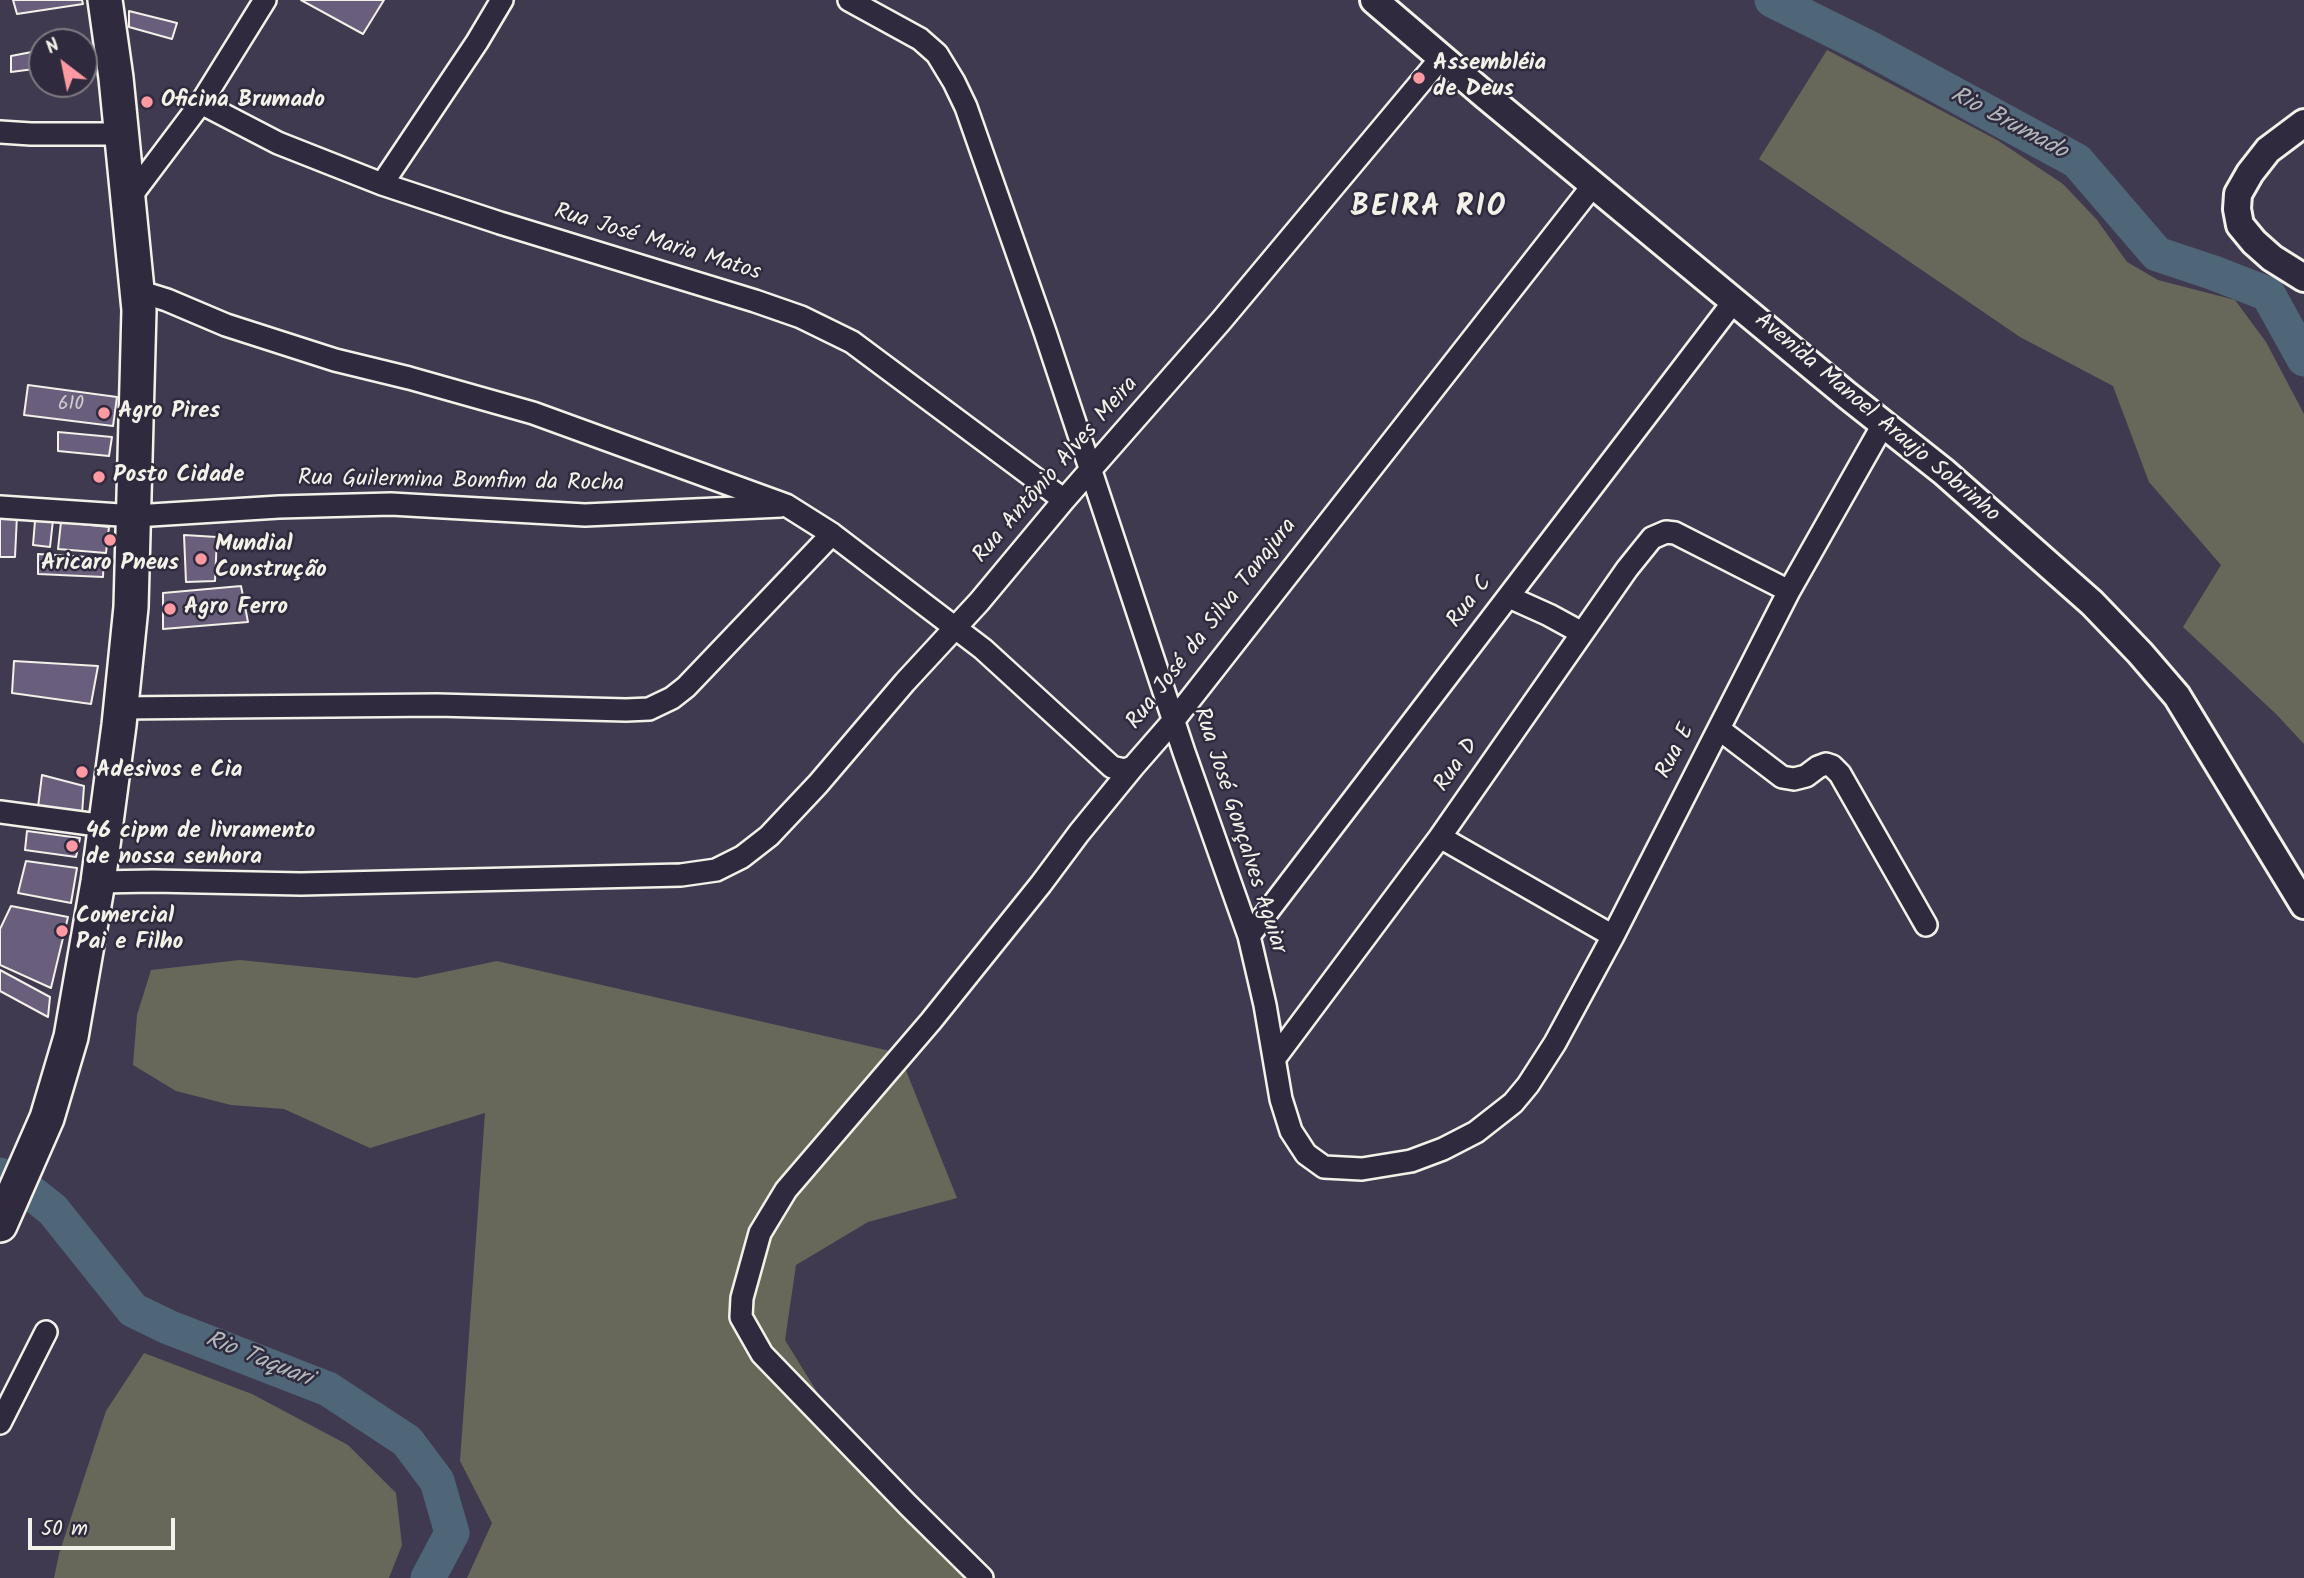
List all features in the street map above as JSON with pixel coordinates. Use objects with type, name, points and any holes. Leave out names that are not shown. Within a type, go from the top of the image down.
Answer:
[{"type":"main road","points":[[0,1225],[47,1118],[71,1037],[98,882],[131,607],[139,347],[138,291],[116,78],[105,0]]},
{"type":"street","points":[[128,200],[201,103],[265,0]]},
{"type":"street","points":[[382,184],[502,0]]},
{"type":"street","name":"Rua José Gonçalves Aguiar","points":[[849,0],[920,39],[937,54],[966,107],[1092,469],[1174,720],[1249,936],[1281,1099],[1291,1131],[1306,1154],[1324,1167],[1362,1169],[1411,1161],[1443,1149],[1476,1132],[1513,1103]]},
{"type":"street","name":"Avenida Manoel Araujo Sobrinho","points":[[1374,0],[1734,301],[1944,472],[2092,603],[2177,696],[2304,905]]},
{"type":"street","name":"Rua Antônio Alves Meira","points":[[98,882],[301,884],[681,874],[716,870],[742,857],[769,836],[818,784],[956,627],[1221,321],[1441,58]]},
{"type":"street","name":"Rua José Maria Matos","points":[[201,103],[278,143],[382,184],[801,317],[852,342],[1064,500]]},
{"type":"street","points":[[2304,123],[2268,150],[2250,173],[2238,194],[2237,209],[2240,225],[2254,242],[2272,258],[2304,278]]},
{"type":"street","points":[[0,132],[120,134]]},
{"type":"street","name":"Rua José da Silva Tanajura","points":[[982,1578],[762,1354],[741,1317],[742,1298],[760,1233],[786,1190],[870,1095],[995,943],[1133,767],[1174,720],[1594,184]]},
{"type":"street","points":[[138,291],[226,325],[335,360],[533,413],[786,505],[832,534],[956,627],[1112,767],[1124,770],[1133,767]]},
{"type":"street","name":"Rua C","points":[[1249,936],[1734,301]]},
{"type":"street","name":"Rua E","points":[[1513,1103],[1555,1043],[1613,936],[1789,591],[1884,423]]},
{"type":"street","name":"Rua Guilermina Bomfim da Rocha","points":[[0,507],[135,516],[279,507],[377,505],[585,515],[786,505]]},
{"type":"street","name":"Rua D","points":[[1275,1058],[1440,837],[1627,569],[1652,538],[1666,532],[1675,533],[1789,591]]},
{"type":"street","points":[[120,708],[450,705],[649,709],[672,698],[686,687],[832,534]]},
{"type":"street","points":[[1509,597],[1582,634]]},
{"type":"street","points":[[1718,729],[1782,777],[1794,779],[1806,776],[1826,764],[1832,766],[1840,774],[1926,925]]},
{"type":"street","points":[[0,812],[104,826]]},
{"type":"street","points":[[1440,837],[1613,936]]},
{"type":"street","points":[[0,1423],[46,1332]]},
{"type":"green space","points":[[1827,50],[1997,140],[2063,184],[2097,220],[2127,262],[2158,280],[2235,300],[2266,342],[2304,414],[2304,744],[2276,714],[2183,627],[2221,565],[2149,482],[2113,386],[2020,337],[1759,159]]},
{"type":"green space","points":[[240,960],[416,978],[497,961],[899,1053],[957,1198],[868,1222],[796,1265],[785,1340],[870,1478],[970,1578],[467,1578],[492,1523],[460,1461],[485,1113],[370,1148],[284,1109],[231,1105],[176,1091],[133,1065],[137,1015],[151,970]]},
{"type":"green space","points":[[144,1353],[252,1394],[348,1445],[396,1493],[402,1545],[389,1578],[54,1578],[59,1554],[106,1411]]},
{"type":"building","points":[[13,0],[82,0],[83,4],[17,14]]},
{"type":"building","points":[[301,0],[384,0],[363,34]]},
{"type":"building","points":[[129,11],[177,23],[172,39],[129,27]]},
{"type":"building","points":[[28,53],[28,70],[11,72],[11,56]]},
{"type":"building","points":[[28,385],[117,397],[113,426],[24,415]]},
{"type":"building","points":[[58,432],[112,437],[109,456],[58,451]]},
{"type":"building","points":[[0,515],[17,515],[15,557],[0,557]]},
{"type":"building","points":[[53,520],[50,547],[33,545],[35,521]]},
{"type":"building","points":[[61,522],[109,527],[106,553],[58,549]]},
{"type":"building","name":"Mundial Construção","points":[[184,535],[217,537],[215,581],[186,582]]},
{"type":"building","points":[[38,554],[104,558],[103,577],[38,574]]},
{"type":"building","points":[[241,586],[248,622],[163,629],[163,593]]},
{"type":"building","points":[[14,661],[98,666],[91,704],[12,693]]},
{"type":"building","points":[[42,775],[84,786],[82,814],[38,807]]},
{"type":"building","points":[[27,831],[80,838],[76,857],[25,850]]},
{"type":"building","points":[[26,861],[77,868],[71,903],[18,893]]},
{"type":"building","points":[[11,906],[68,917],[51,988],[0,965],[0,929]]},
{"type":"building","points":[[0,970],[50,997],[48,1017],[0,991]]},
{"type":"waterway","name":"Rio Brumado","points":[[1772,0],[1869,48],[2077,161],[2157,254],[2268,294],[2304,359]]},
{"type":"waterway","name":"Rio Taquari","points":[[0,1175],[33,1194],[53,1210],[133,1310],[168,1327],[328,1389],[407,1441],[437,1481],[452,1533],[428,1578]]},
{"type":"place","name":"Assembléia de Deus","points":[[1419,78]]},
{"type":"place","name":"Oficina Brumado","points":[[147,102]]},
{"type":"place","name":"Agro Pires","points":[[104,413]]},
{"type":"place","name":"Posto Cidade","points":[[99,477]]},
{"type":"place","name":"Aricaro Pneus","points":[[110,540]]},
{"type":"place","name":"Mundial Construção","points":[[201,559]]},
{"type":"place","name":"Agro Ferro","points":[[170,609]]},
{"type":"place","name":"Adesivos e Cia","points":[[82,772]]},
{"type":"place","name":"46 cipm de livramento de nossa senhora","points":[[72,846]]},
{"type":"place","name":"Comercial Pai e Filho","points":[[62,931]]},
{"type":"district","name":"BEIRA RIO","points":[[1429,210]]}]
